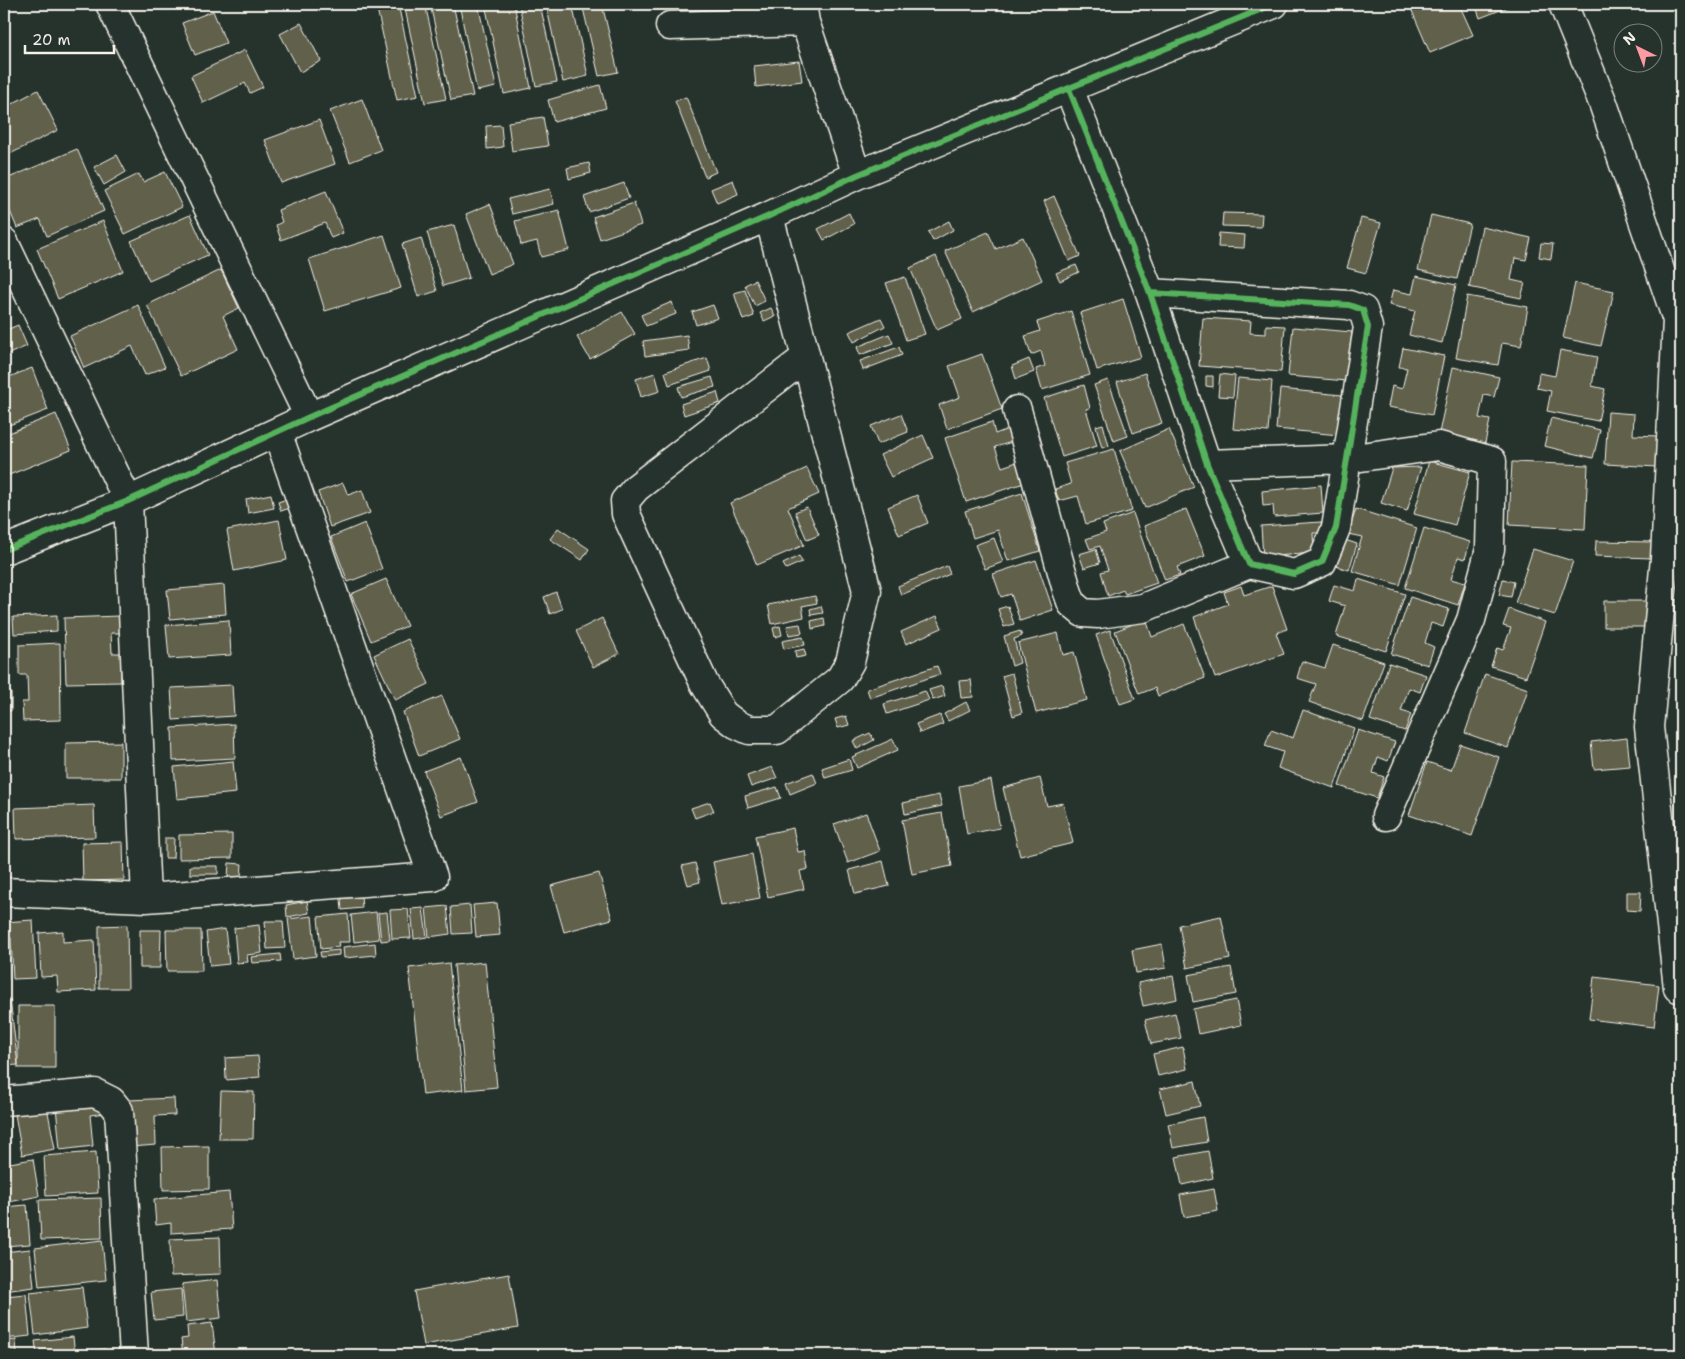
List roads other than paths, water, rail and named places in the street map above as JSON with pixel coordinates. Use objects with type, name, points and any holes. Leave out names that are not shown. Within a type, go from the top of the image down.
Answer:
[{"type":"street","points":[[110,4],[309,417]]},
{"type":"street","points":[[4,550],[128,501],[309,417],[769,216],[857,175],[1274,4]]},
{"type":"street","points":[[1563,4],[1603,102],[1677,320],[1673,558],[1650,727],[1678,988]]},
{"type":"street","points":[[670,26],[804,13],[857,175]]},
{"type":"street","points":[[1069,89],[1150,293],[1206,464],[1249,564]]},
{"type":"street","points":[[769,216],[806,357],[867,591],[850,662],[840,679],[777,730],[749,730],[736,724],[723,714],[704,683],[626,514],[625,501],[636,488],[806,357]]},
{"type":"street","points":[[4,242],[128,501],[146,898]]},
{"type":"street","points":[[1017,410],[1067,590],[1072,604],[1083,613],[1098,614],[1143,608],[1249,564],[1294,574],[1322,562],[1336,528],[1368,327],[1363,310],[1349,305],[1150,293]]},
{"type":"street","points":[[4,892],[146,898],[433,877],[277,432]]},
{"type":"street","points":[[1206,464],[1347,459],[1440,446],[1492,461],[1490,549],[1471,620],[1386,816]]},
{"type":"street","points":[[4,1101],[95,1093],[111,1101],[119,1111],[134,1355]]}]
